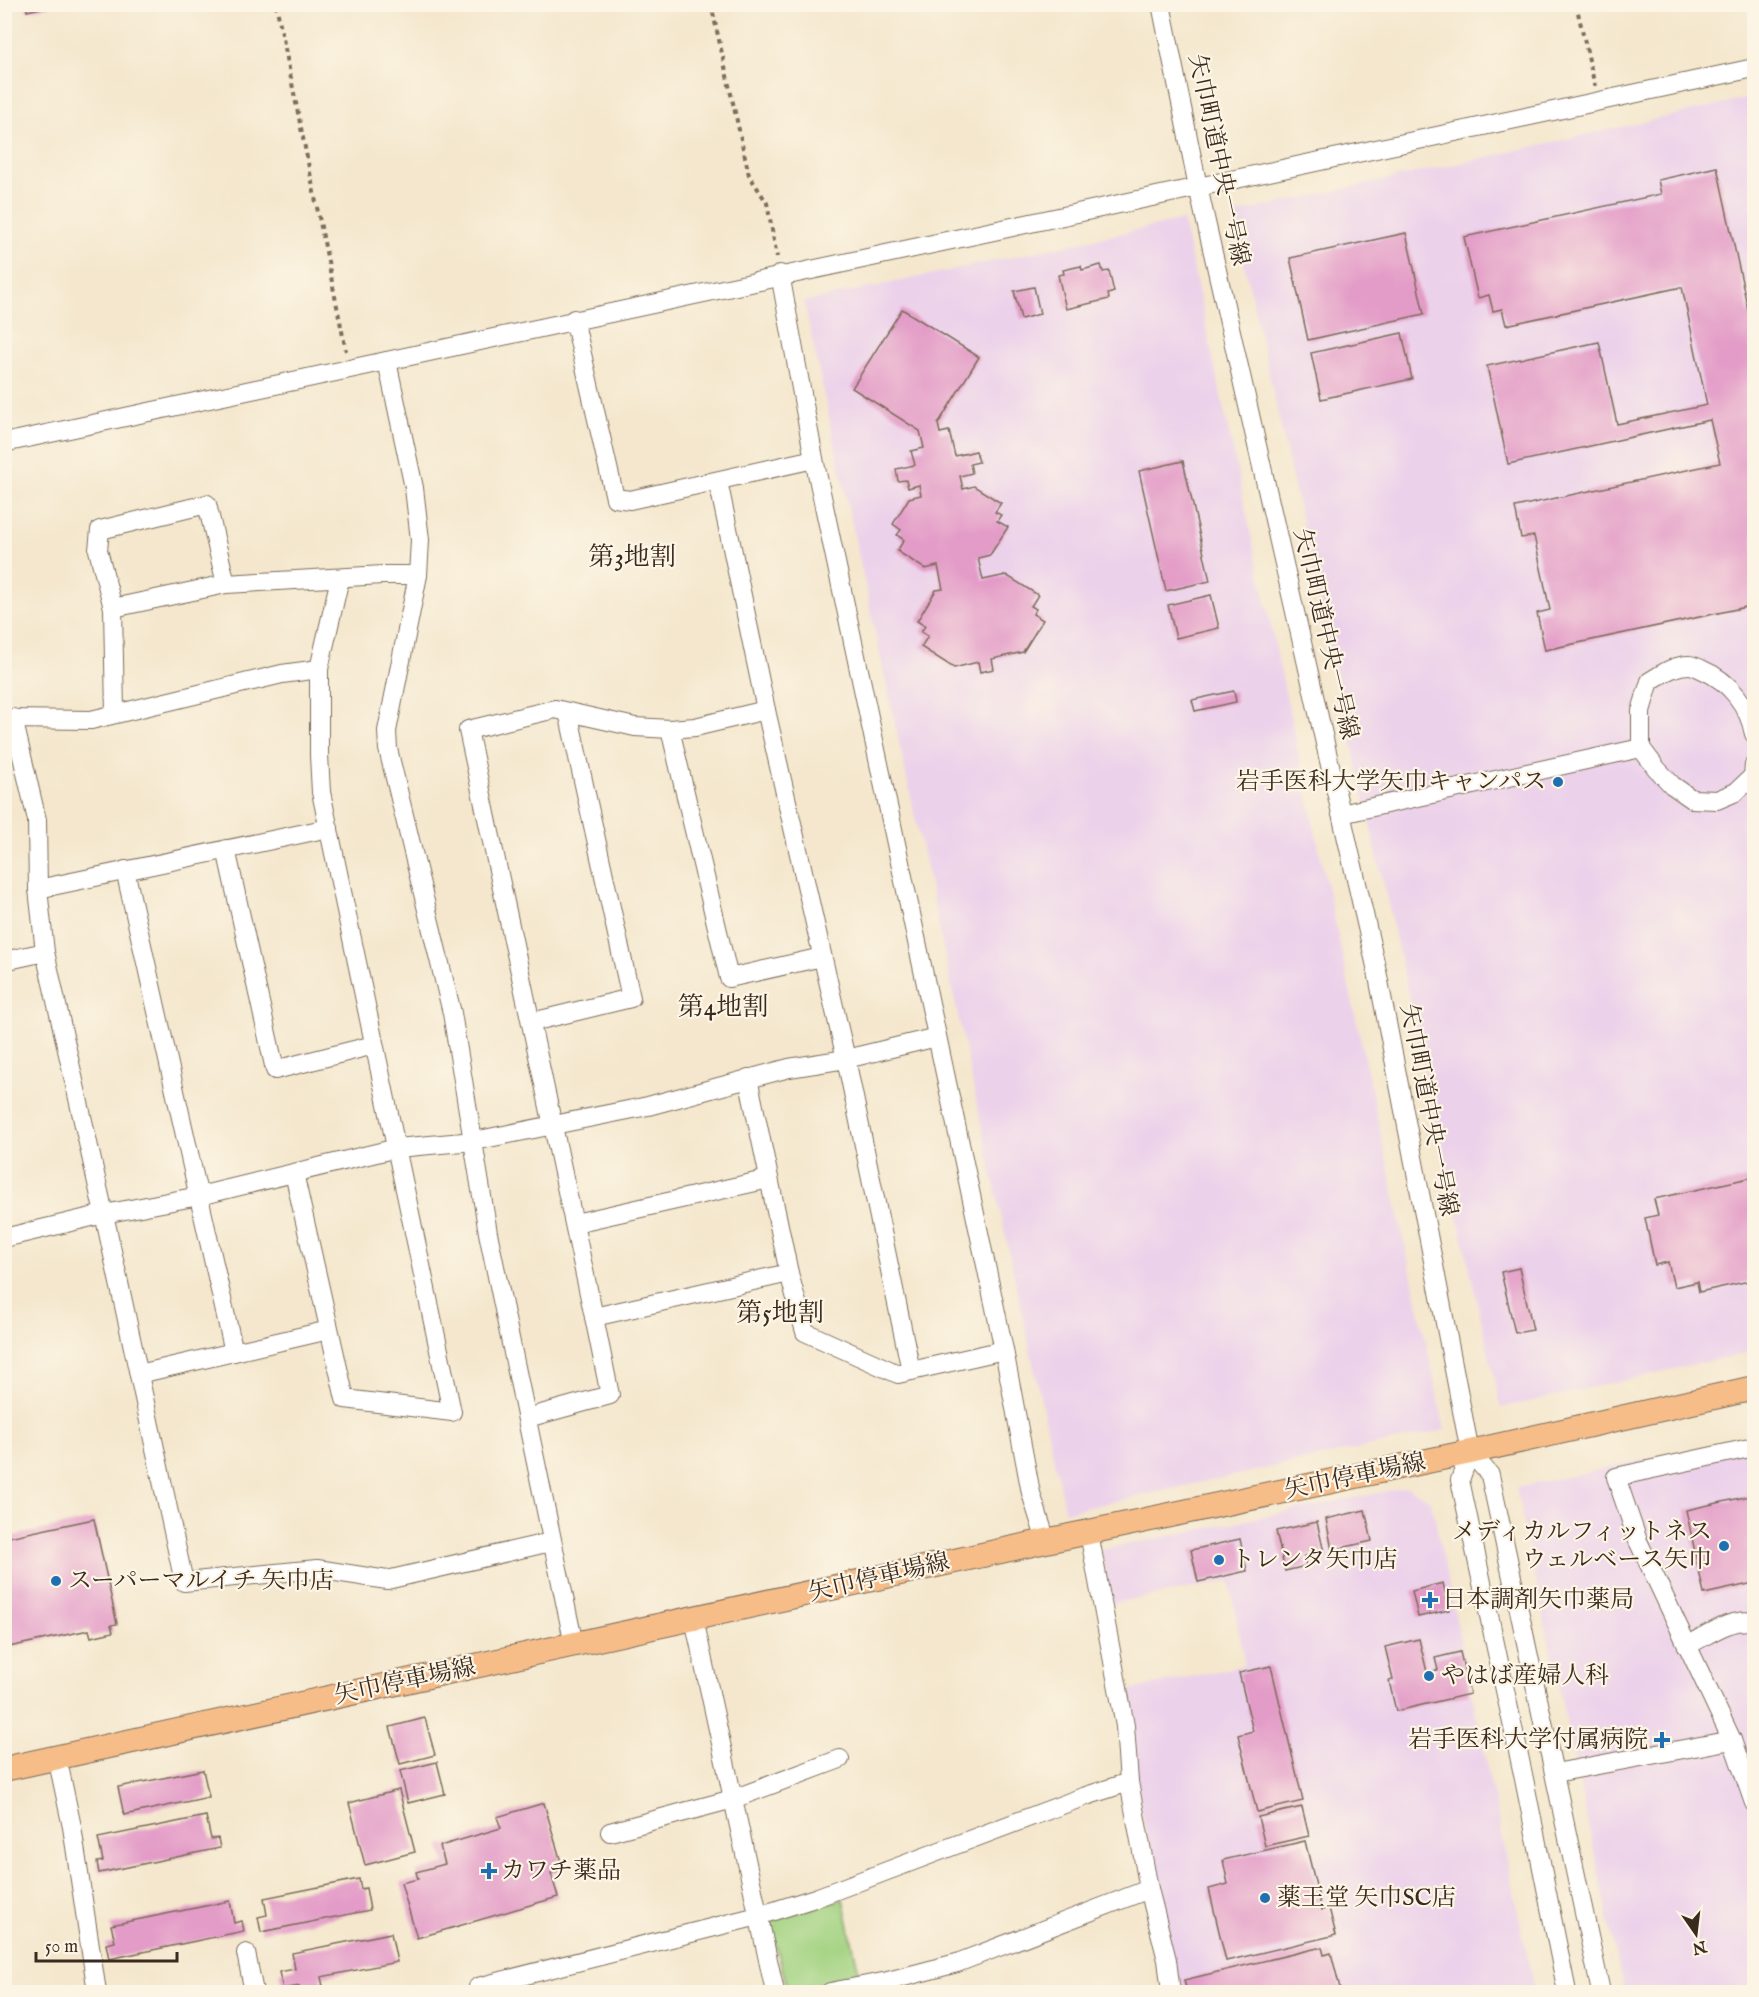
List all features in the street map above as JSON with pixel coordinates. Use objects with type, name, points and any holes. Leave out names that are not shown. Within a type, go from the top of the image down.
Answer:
[{"type":"main road","name":"矢巾停車場線","points":[[4,1769],[1046,1541],[1470,1452],[1755,1388]]},
{"type":"street","name":"矢巾町道中央一号線","points":[[1161,4],[1198,187],[1377,971],[1470,1452]]},
{"type":"street","points":[[4,442],[349,367],[387,361],[780,274],[1755,68]]},
{"type":"street","points":[[780,274],[814,459],[1004,1350],[1031,1493],[1046,1541]]},
{"type":"street","points":[[574,319],[615,498],[630,500],[814,459]]},
{"type":"street","points":[[387,361],[414,488],[420,540],[418,575],[387,731],[388,749],[452,1013],[488,1233],[574,1645]]},
{"type":"street","points":[[718,481],[766,710],[846,1059],[911,1371]]},
{"type":"street","points":[[115,713],[113,608],[98,550],[100,530],[207,504],[226,584]]},
{"type":"street","points":[[113,608],[226,584],[418,575]]},
{"type":"street","points":[[294,1173],[345,1399],[452,1412],[321,792],[319,669],[340,578]]},
{"type":"street","points":[[1755,734],[1752,720],[1737,695],[1715,675],[1690,665],[1671,668],[1650,681],[1641,711],[1641,748],[1672,785],[1692,799],[1718,801],[1736,792],[1753,776],[1755,765]]},
{"type":"street","points":[[319,669],[282,674],[91,720],[9,718],[37,820],[38,889],[45,952],[184,1582],[317,1569],[387,1580],[551,1542]]},
{"type":"street","points":[[527,1418],[610,1395],[468,730],[555,709],[635,727],[670,729],[696,727],[766,710]]},
{"type":"street","points":[[532,1022],[631,998],[568,712]]},
{"type":"street","points":[[670,729],[729,978],[822,957]]},
{"type":"street","points":[[1341,814],[1641,748]]},
{"type":"street","points":[[38,889],[329,828]]},
{"type":"street","points":[[226,849],[275,1070],[374,1045]]},
{"type":"street","points":[[125,870],[234,1352]]},
{"type":"street","points":[[4,961],[45,952]]},
{"type":"street","points":[[4,1238],[104,1214],[199,1196],[397,1148],[474,1140],[648,1106],[789,1068],[846,1059],[937,1037]]},
{"type":"street","points":[[748,1078],[789,1273],[805,1332],[898,1374],[1004,1350]]},
{"type":"street","points":[[575,1223],[769,1179]]},
{"type":"street","points":[[594,1317],[789,1273]]},
{"type":"street","points":[[139,1374],[329,1330]]},
{"type":"street","points":[[1755,1448],[1616,1477],[1638,1541],[1732,1740],[1755,1803]]},
{"type":"street","points":[[1567,1992],[1460,1480],[1470,1452],[1490,1475],[1601,1992]]},
{"type":"street","points":[[1089,1533],[1125,1726],[1129,1782],[1149,1889],[1167,1960],[1171,1992]]},
{"type":"street","points":[[694,1619],[775,1992]]},
{"type":"street","points":[[1687,1646],[1742,1619],[1755,1622]]},
{"type":"street","points":[[1555,1773],[1732,1740]]},
{"type":"street","points":[[57,1757],[74,1837],[97,1992]]},
{"type":"street","points":[[610,1832],[733,1799],[840,1759]]},
{"type":"street","points":[[481,1992],[478,1987],[758,1917],[1129,1782]]},
{"type":"street","points":[[830,1992],[889,1987],[1149,1889]]},
{"type":"street","points":[[246,1953],[254,1992]]},
{"type":"path","points":[[276,4],[349,367]]},
{"type":"path","points":[[711,4],[749,176],[767,202],[780,274]]},
{"type":"path","points":[[1576,4],[1598,101]]},
{"type":"shaded area","name":"岩手医科大学矢巾キャンパス","points":[[1754,97],[1754,1351],[1501,1408],[1233,214]]},
{"type":"shaded area","name":"岩手医科大学矢巾キャンパス","points":[[1183,220],[1445,1430],[1065,1512],[804,302]]},
{"type":"shaded area","name":"岩手医科大学付属病院","points":[[1754,1436],[1754,1992],[1624,1992],[1516,1488]]},
{"type":"shaded area","points":[[1408,1487],[1431,1501],[1535,1992],[1173,1992],[1121,1692],[1245,1665],[1230,1581],[1109,1604],[1101,1550]]},
{"type":"green space","points":[[843,1899],[860,1978],[798,1992],[788,1992],[770,1920]]},
{"type":"building","points":[[26,4],[54,4],[54,5],[27,11]]},
{"type":"building","points":[[1717,167],[1749,314],[1754,312],[1754,618],[1751,606],[1545,650],[1537,613],[1550,610],[1534,536],[1521,538],[1515,507],[1720,463],[1710,420],[1508,464],[1487,366],[1599,342],[1617,424],[1707,405],[1682,287],[1506,325],[1502,309],[1493,311],[1489,295],[1478,298],[1464,237],[1661,194],[1658,180]]},
{"type":"building","points":[[1406,233],[1424,314],[1308,340],[1290,258]]},
{"type":"building","points":[[1101,265],[1103,272],[1109,271],[1114,292],[1108,294],[1109,299],[1066,309],[1058,275],[1064,274],[1063,270],[1081,266],[1082,270]]},
{"type":"building","points":[[1034,287],[1040,314],[1021,319],[1014,291]]},
{"type":"building","points":[[902,309],[979,357],[938,424],[940,433],[949,431],[955,456],[976,451],[979,462],[970,464],[972,473],[960,476],[963,489],[974,486],[1001,503],[995,512],[1001,515],[997,521],[1008,527],[990,555],[978,558],[983,580],[1006,575],[1038,595],[1031,606],[1036,609],[1033,614],[1043,620],[1023,652],[992,659],[994,669],[980,672],[978,662],[954,668],[921,647],[928,636],[921,632],[925,626],[917,621],[936,590],[943,589],[938,566],[925,569],[897,551],[904,540],[897,535],[901,530],[893,524],[909,498],[921,495],[919,485],[908,488],[906,480],[898,481],[896,469],[915,465],[911,451],[924,448],[920,431],[852,388]]},
{"type":"building","points":[[1402,333],[1412,379],[1321,399],[1311,353]]},
{"type":"building","points":[[1183,461],[1210,581],[1166,591],[1139,471]]},
{"type":"building","points":[[1211,595],[1219,628],[1176,638],[1168,605]]},
{"type":"building","points":[[1234,691],[1236,702],[1195,711],[1192,700]]},
{"type":"building","points":[[1754,1177],[1754,1280],[1699,1292],[1697,1282],[1674,1287],[1668,1262],[1655,1265],[1645,1218],[1658,1215],[1654,1199]]},
{"type":"building","points":[[1519,1268],[1533,1330],[1515,1333],[1501,1272]]},
{"type":"building","name":"メディカルフィットネス ウェルベース矢巾","points":[[1754,1495],[1754,1583],[1704,1594],[1686,1510]]},
{"type":"building","points":[[1365,1510],[1372,1541],[1332,1550],[1326,1519]]},
{"type":"building","name":"スーパーマルイチ 矢巾店","points":[[94,1519],[117,1624],[111,1625],[113,1632],[91,1637],[89,1630],[4,1648],[4,1538]]},
{"type":"building","points":[[1317,1522],[1324,1552],[1304,1556],[1306,1566],[1285,1571],[1276,1531]]},
{"type":"building","name":"トレンタ矢巾店","points":[[1240,1539],[1247,1571],[1198,1582],[1191,1550]]},
{"type":"building","name":"日本調剤矢巾薬局","points":[[1443,1583],[1449,1610],[1418,1617],[1412,1591]]},
{"type":"building","name":"やはば産婦人科","points":[[1419,1639],[1427,1672],[1438,1670],[1435,1658],[1460,1652],[1470,1694],[1396,1711],[1389,1681],[1393,1680],[1385,1647]]},
{"type":"building","points":[[1271,1666],[1303,1801],[1257,1812],[1238,1735],[1253,1731],[1239,1673]]},
{"type":"building","points":[[425,1718],[435,1755],[400,1764],[390,1727]]},
{"type":"building","points":[[437,1762],[445,1794],[408,1803],[400,1771]]},
{"type":"building","points":[[203,1770],[209,1797],[124,1815],[118,1787]]},
{"type":"building","points":[[399,1790],[415,1852],[365,1865],[349,1803]]},
{"type":"building","name":"カワチ薬品","points":[[544,1803],[563,1869],[551,1873],[558,1897],[417,1938],[401,1883],[418,1879],[416,1872],[445,1864],[440,1846],[501,1828],[497,1817]]},
{"type":"building","points":[[1302,1807],[1309,1836],[1265,1846],[1258,1817]]},
{"type":"building","points":[[206,1816],[211,1839],[218,1838],[220,1848],[99,1873],[97,1862],[103,1861],[98,1838]]},
{"type":"building","name":"薬王堂 矢巾SC店","points":[[1305,1841],[1322,1910],[1329,1908],[1336,1935],[1226,1961],[1209,1889],[1228,1884],[1223,1860]]},
{"type":"building","points":[[359,1879],[361,1889],[366,1888],[370,1910],[261,1932],[258,1917],[267,1915],[264,1898]]},
{"type":"building","points":[[230,1901],[234,1923],[242,1921],[244,1931],[109,1959],[106,1944],[115,1942],[111,1925]]},
{"type":"building","points":[[391,1933],[397,1962],[321,1977],[323,1986],[300,1991],[299,1986],[283,1989],[279,1972],[295,1969],[292,1953]]},
{"type":"building","points":[[1322,1947],[1324,1955],[1331,1953],[1341,1992],[1187,1992],[1184,1980]]},
{"type":"place","name":"岩手医科大学矢巾キャンパス","points":[[1558,782]]},
{"type":"place","name":"メディカルフィットネス ウェルベース矢巾","points":[[1724,1546]]},
{"type":"place","name":"トレンタ矢巾店","points":[[1219,1560]]},
{"type":"place","name":"スーパーマルイチ 矢巾店","points":[[56,1581]]},
{"type":"place","name":"日本調剤矢巾薬局","points":[[1430,1600]]},
{"type":"place","name":"やはば産婦人科","points":[[1429,1676]]},
{"type":"place","name":"岩手医科大学付属病院","points":[[1662,1740]]},
{"type":"place","name":"カワチ薬品","points":[[489,1871]]},
{"type":"place","name":"薬王堂 矢巾SC店","points":[[1265,1898]]},
{"type":"district","name":"第3地割","points":[[632,557]]},
{"type":"district","name":"第4地割","points":[[723,1007]]},
{"type":"district","name":"第5地割","points":[[780,1313]]}]
